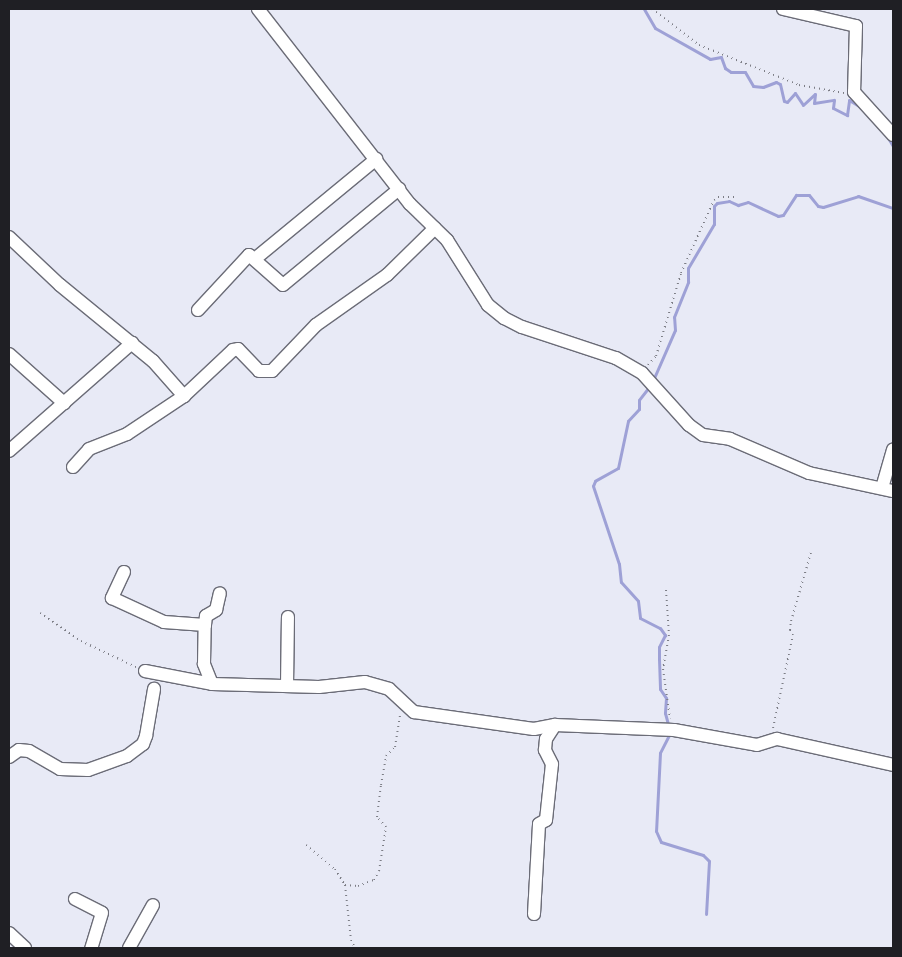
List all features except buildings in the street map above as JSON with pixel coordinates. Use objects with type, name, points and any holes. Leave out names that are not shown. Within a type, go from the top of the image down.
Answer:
[{"type":"street","points":[[258,9],[399,189],[447,240],[488,306],[504,318],[522,328],[616,358],[642,373],[689,425],[703,435],[730,439],[809,473],[888,490],[893,450]]},
{"type":"street","points":[[783,9],[856,26],[854,92],[893,135]]},
{"type":"street","points":[[256,258],[376,158]]},
{"type":"street","points":[[198,310],[249,255],[256,258],[283,285],[399,189]]},
{"type":"street","points":[[73,467],[89,449],[127,434],[184,396],[233,350],[238,349],[259,371],[272,371],[316,325],[387,275],[435,228]]},
{"type":"street","points":[[9,237],[60,285],[132,343],[184,396]]},
{"type":"street","points":[[9,451],[132,343]]},
{"type":"street","points":[[9,354],[64,403]]},
{"type":"street","points":[[124,572],[112,598],[164,622],[205,625]]},
{"type":"street","points":[[212,684],[204,664],[205,625],[206,616],[216,610],[220,593]]},
{"type":"street","points":[[287,686],[288,617]]},
{"type":"street","points":[[144,671],[212,684],[319,687],[366,682],[389,689],[414,712],[534,729],[555,725],[674,730],[757,745],[777,739],[893,765]]},
{"type":"street","points":[[9,757],[20,750],[28,751],[60,769],[88,770],[127,756],[143,744],[154,689]]},
{"type":"street","points":[[534,914],[539,824],[546,820],[552,764],[545,750],[546,739],[555,725]]},
{"type":"street","points":[[75,899],[102,914],[91,948]]},
{"type":"street","points":[[129,948],[153,905]]},
{"type":"street","points":[[9,933],[26,948]]},
{"type":"path","points":[[652,9],[699,44],[799,85],[842,94],[854,92]]},
{"type":"path","points":[[642,373],[656,356],[681,273],[714,200],[718,197],[738,197]]},
{"type":"path","points":[[770,742],[793,635],[790,630],[810,552]]},
{"type":"path","points":[[666,590],[669,635],[663,669],[674,730]]},
{"type":"path","points":[[40,613],[81,641],[144,671]]},
{"type":"path","points":[[346,885],[358,886],[374,880],[378,871],[386,826],[378,817],[386,756],[395,747],[398,716],[414,712]]},
{"type":"path","points":[[306,845],[335,869],[346,885],[351,940],[356,948]]},
{"type":"waterway","points":[[644,9],[655,28],[710,59],[721,57],[725,68],[731,72],[745,72],[753,86],[763,87],[776,82],[780,84],[784,101],[787,102],[795,93],[803,105],[815,94],[814,103],[834,100],[833,108],[847,115],[849,100],[859,106]]},
{"type":"waterway","points":[[888,138],[893,146]]},
{"type":"waterway","points":[[654,378],[675,330],[674,317],[688,282],[688,268],[714,224],[714,206],[717,203],[729,201],[738,205],[748,202],[778,216],[783,215],[796,195],[809,195],[818,206],[823,207],[858,196],[893,208]]},
{"type":"waterway","points":[[649,387],[639,400],[639,409],[628,421],[618,468],[595,481],[593,486],[619,564],[621,582],[638,601],[640,618],[660,628],[665,635],[659,647],[660,689],[666,698],[665,713],[668,724]]},
{"type":"waterway","points":[[669,735],[660,753],[656,831],[661,842],[703,855],[709,861],[706,914]]}]
